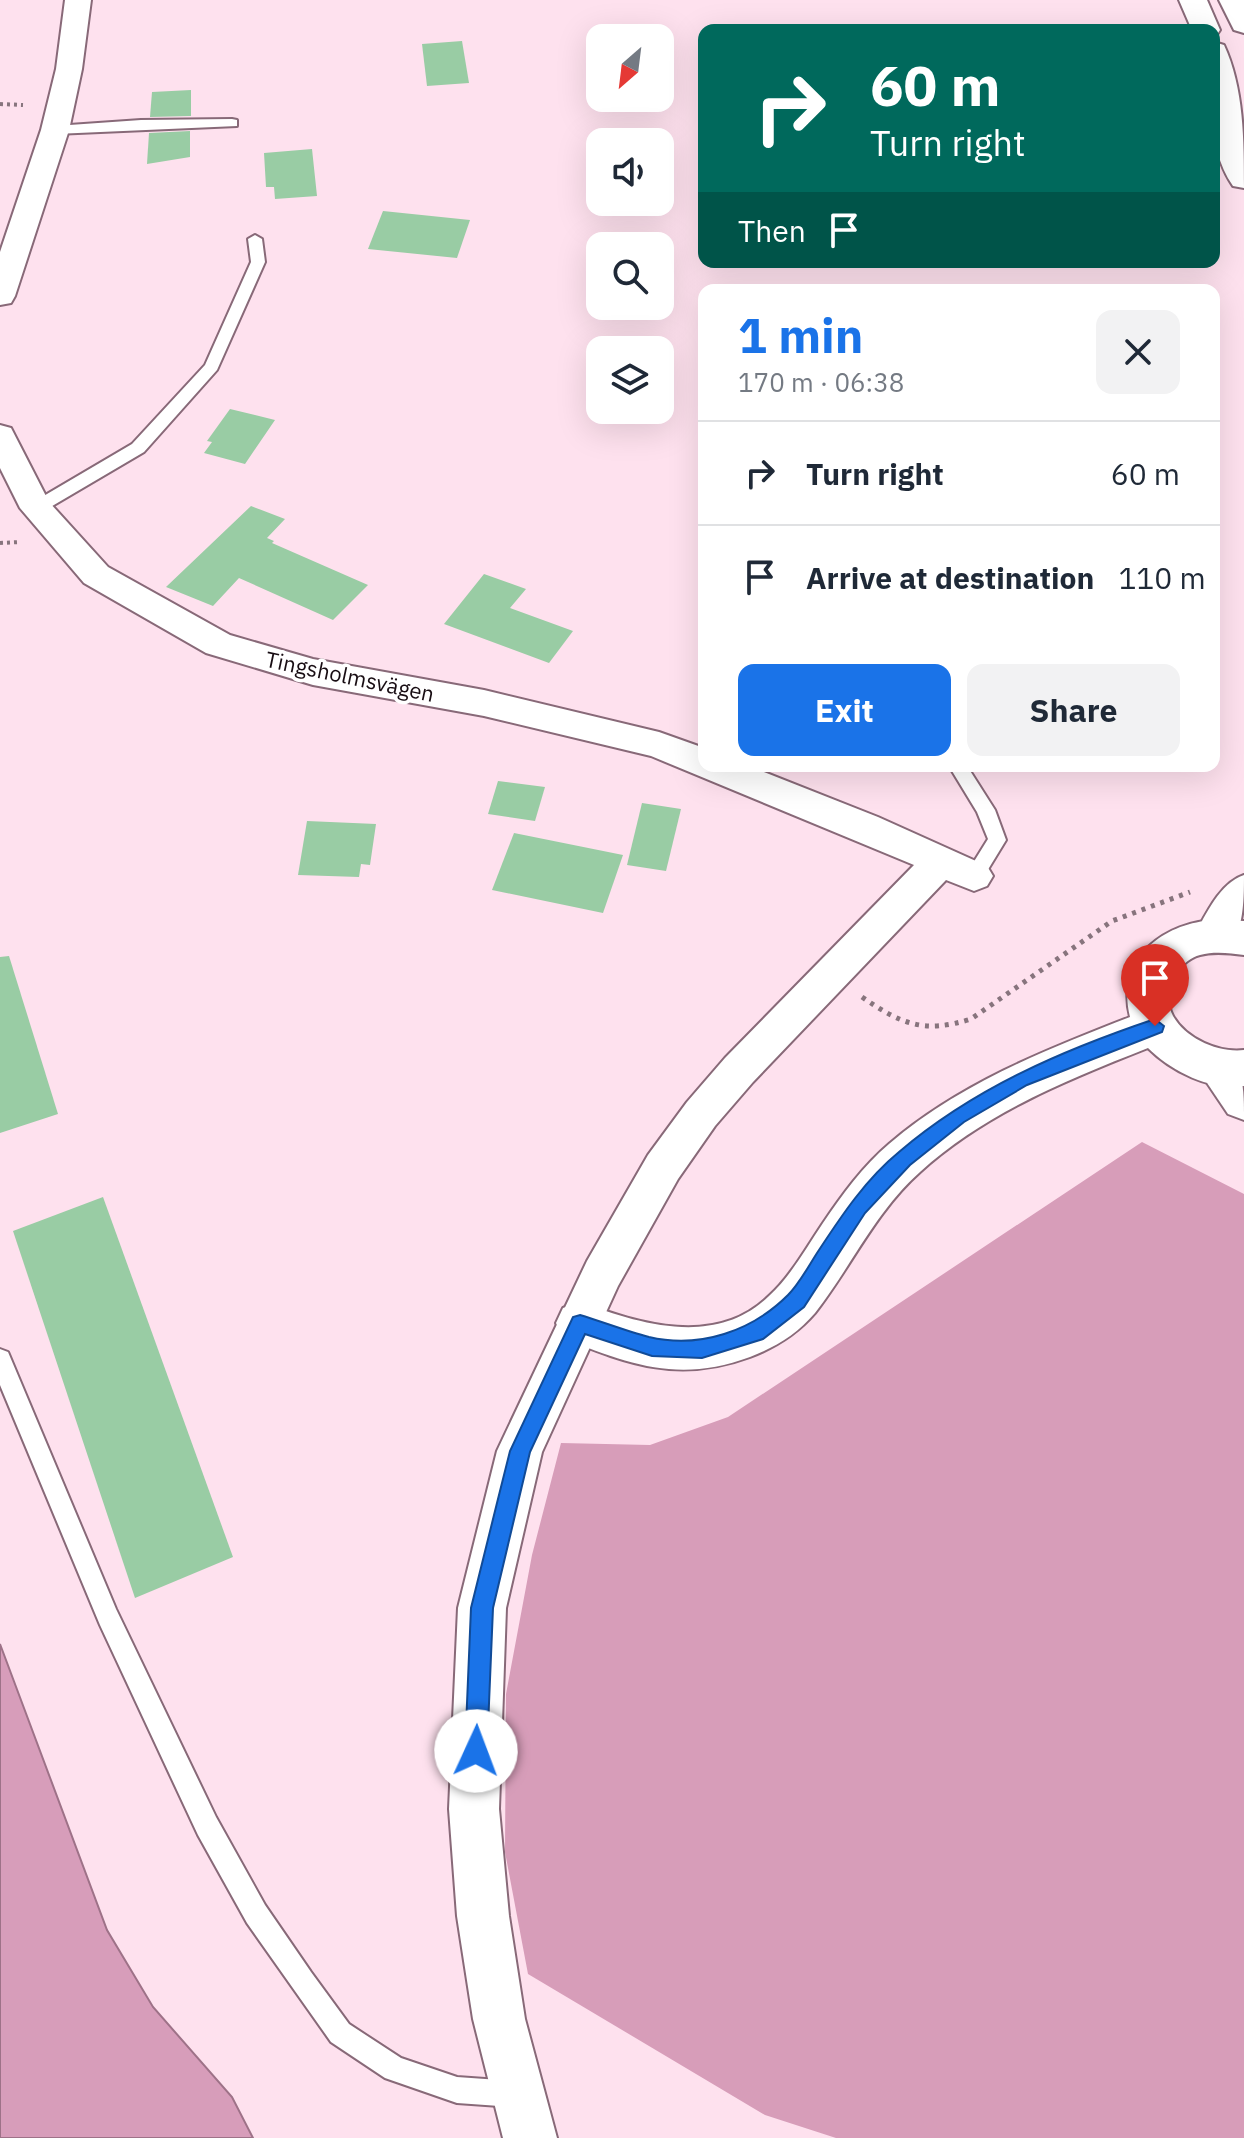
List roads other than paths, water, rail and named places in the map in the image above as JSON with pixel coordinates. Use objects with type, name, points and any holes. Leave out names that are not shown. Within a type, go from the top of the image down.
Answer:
[{"type":"main road","points":[[1233,0],[1244,24]]},
{"type":"main road","points":[[1220,66],[1244,125]]},
{"type":"main road","points":[[1220,115],[1244,179]]},
{"type":"main road","points":[[1235,917],[1177,946],[1163,958],[1153,974],[1148,991],[1149,1010],[1155,1026],[1168,1041],[1236,1079]]},
{"type":"main road","points":[[580,1323],[652,1347],[702,1349],[756,1332],[797,1300],[838,1235],[867,1198],[903,1159],[947,1125],[1021,1079],[1155,1026]]},
{"type":"street","points":[[0,296],[55,130],[69,69],[78,0]]},
{"type":"street","name":"Tingsholmsvägen","points":[[0,435],[36,508],[96,575],[218,644],[313,672],[484,703],[659,745],[698,761]]},
{"type":"street","points":[[530,2138],[499,2019],[483,1916],[474,1809],[482,1608],[520,1451],[610,1260],[663,1167],[693,1125],[739,1070],[833,976],[957,868],[726,772]]},
{"type":"lane","points":[[55,130],[141,124],[232,123]]},
{"type":"lane","points":[[36,508],[138,448],[212,367],[258,262],[255,239]]},
{"type":"lane","points":[[957,868],[997,840],[986,810],[962,772]]},
{"type":"lane","points":[[0,1359],[108,1617],[207,1826],[256,1914],[302,1981],[340,2033],[394,2069],[457,2090],[519,2094]]}]
